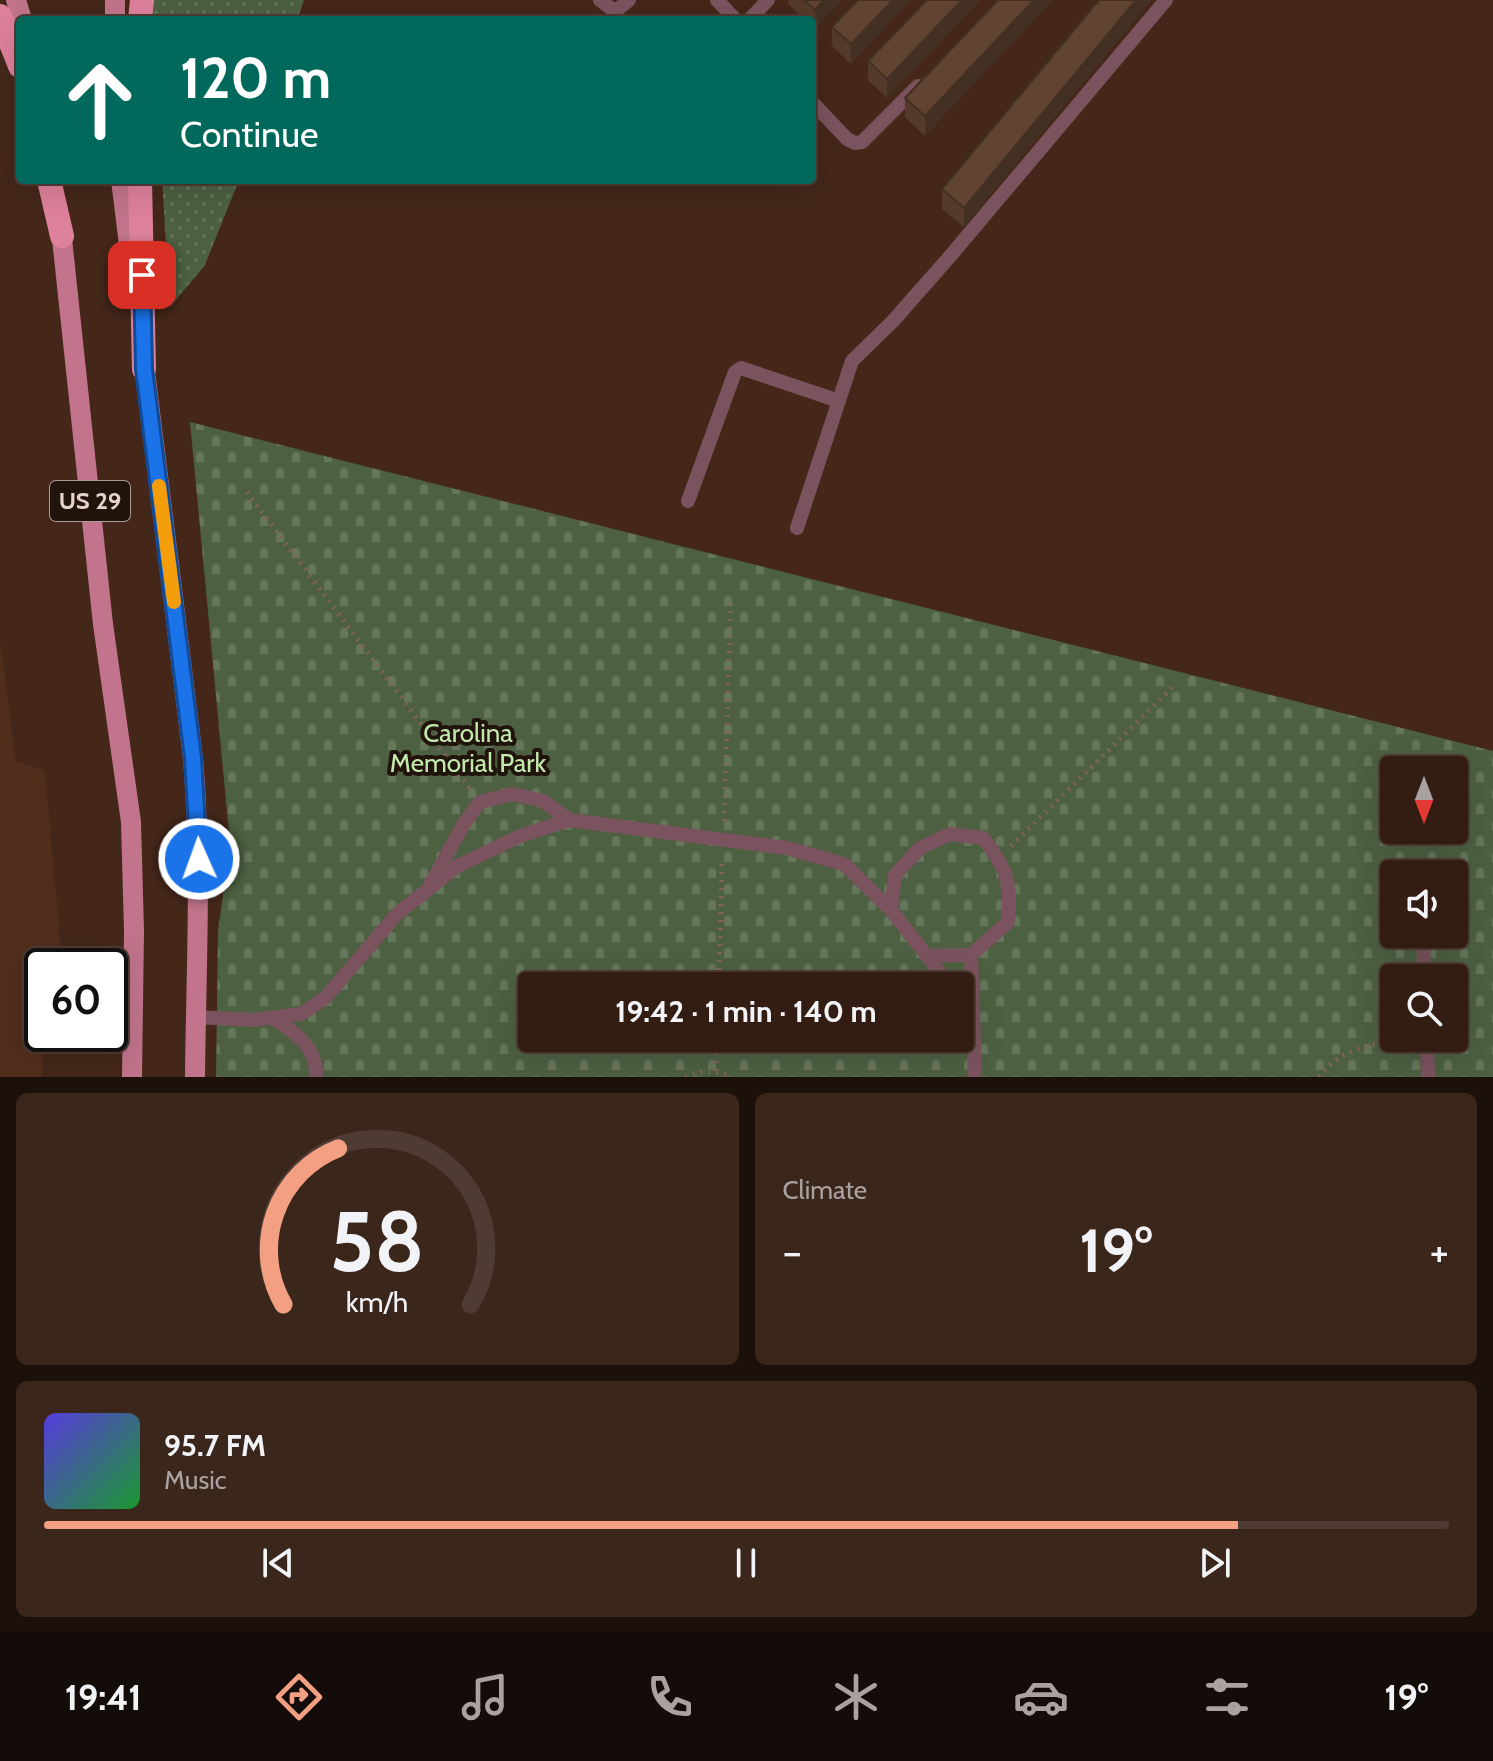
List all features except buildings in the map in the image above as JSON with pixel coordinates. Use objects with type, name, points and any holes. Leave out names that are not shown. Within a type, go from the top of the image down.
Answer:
[{"type":"highway","points":[[0,16],[16,56]]},
{"type":"highway","points":[[50,184],[62,236]]},
{"type":"highway","points":[[140,184],[144,369]]},
{"type":"main road","name":"US 29","points":[[56,184],[103,624],[131,822],[134,931],[132,1077]]},
{"type":"main road","name":"US 29","points":[[121,184],[198,816],[200,880],[195,1077]]},
{"type":"lane","points":[[600,0],[613,10],[629,0]]},
{"type":"lane","points":[[717,0],[732,16]]},
{"type":"lane","points":[[753,16],[768,0]]},
{"type":"lane","points":[[797,528],[852,361],[893,321],[952,254],[1166,0]]},
{"type":"lane","points":[[816,106],[847,139],[862,142],[927,76]]},
{"type":"lane","points":[[688,501],[735,372],[741,368],[839,401]]},
{"type":"lane","points":[[427,891],[465,822],[480,802],[512,794],[543,801],[569,820]]},
{"type":"lane","points":[[195,1017],[254,1020],[301,1014],[325,998],[397,914],[456,867],[520,836],[569,820],[787,848],[844,864],[891,910],[940,972]]},
{"type":"lane","points":[[891,910],[895,875],[920,848],[950,834],[983,838],[998,858],[1010,889],[1008,922],[971,955],[927,956]]},
{"type":"lane","points":[[971,955],[975,1077]]},
{"type":"lane","points":[[272,1017],[303,1037],[316,1068],[316,1077]]},
{"type":"lane","points":[[972,1052],[974,1058]]},
{"type":"lane","points":[[1427,1052],[1428,1077]]},
{"type":"path","points":[[247,492],[480,802]]},
{"type":"path","points":[[719,972],[731,600]]},
{"type":"path","points":[[998,858],[1175,685]]},
{"type":"path","points":[[1319,1077],[1328,1064],[1357,1049],[1380,1044]]},
{"type":"path","points":[[716,1071],[717,1052]]},
{"type":"path","points":[[685,1077],[701,1071],[716,1071],[732,1077]]},
{"type":"shaded area","points":[[0,641],[16,761],[45,771],[61,948],[24,948],[24,1052],[43,1052],[43,1077],[0,1077]]},
{"type":"green space","points":[[150,0],[304,0],[298,16],[149,16]]},
{"type":"green space","points":[[162,184],[237,184],[205,265],[170,307]]},
{"type":"green space","name":"Carolina Memorial Park","points":[[190,422],[1493,751],[1493,1077],[216,1077],[218,932],[230,843]]},
{"type":"slow traffic","points":[[159,486],[174,602]]},
{"type":"route","points":[[142,275],[144,369],[193,758],[199,859]]}]
